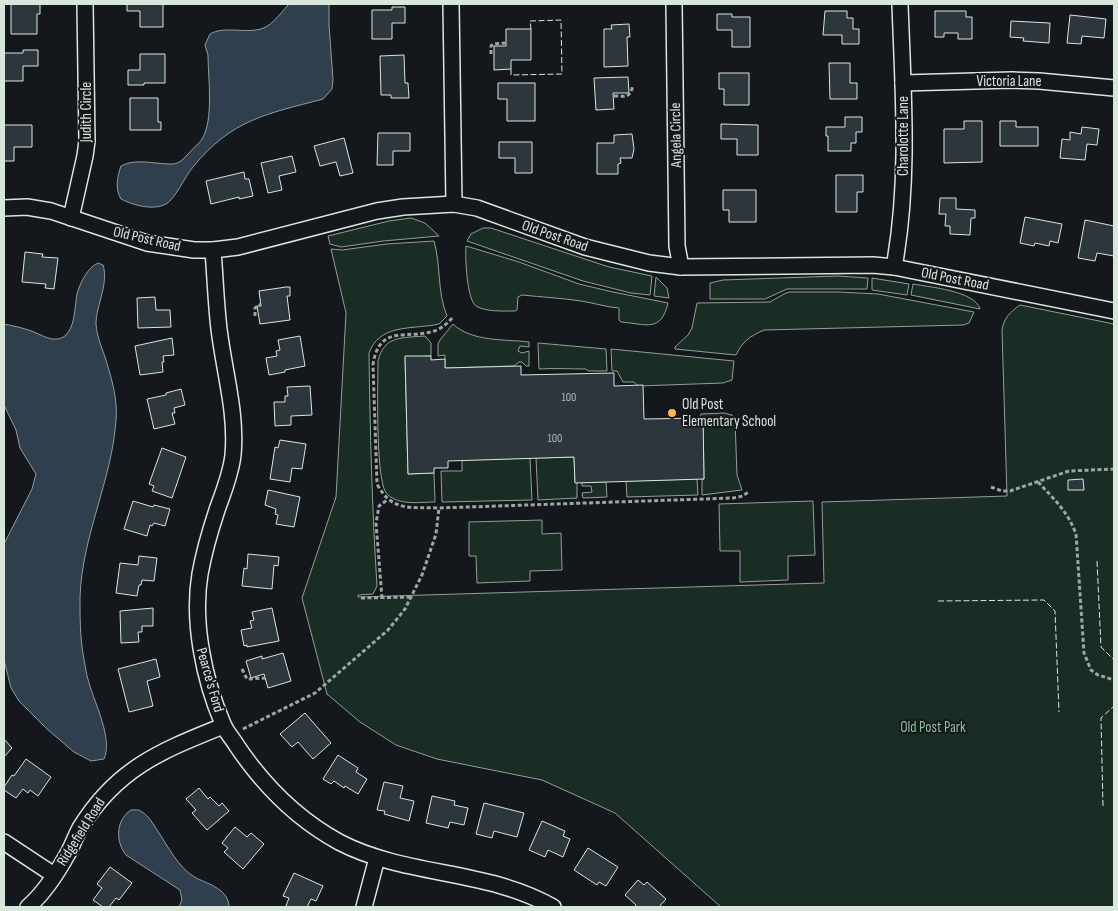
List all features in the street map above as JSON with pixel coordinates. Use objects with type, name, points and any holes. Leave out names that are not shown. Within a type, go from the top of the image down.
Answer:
[{"type":"street","name":"Judith Circle","points":[[71,218],[87,141],[85,4]]},
{"type":"street","points":[[450,4],[454,204]]},
{"type":"street","name":"Angela Circle","points":[[674,4],[678,246],[681,267]]},
{"type":"street","name":"Charolotte Lane","points":[[894,267],[903,208],[900,4]]},
{"type":"street","name":"Victoria Lane","points":[[902,82],[1012,80],[1114,88]]},
{"type":"street","name":"Old Post Road","points":[[4,208],[51,211],[147,243],[194,250],[213,250],[238,247],[403,207],[454,204],[477,208],[585,247],[649,263],[681,267],[873,265],[894,267],[1114,311]]},
{"type":"street","name":"Pearce's Ford","points":[[213,250],[219,327],[234,420],[233,457],[205,545],[199,577],[197,609],[200,646],[207,678],[224,726],[253,769],[279,798],[307,821],[339,842],[377,858],[486,881],[516,891],[553,907]]},
{"type":"street","name":"Ridgefield Road","points":[[28,907],[54,876],[68,855],[79,830],[106,792],[127,773],[148,759],[173,746],[224,726]]},
{"type":"street","points":[[4,842],[54,876]]},
{"type":"street","points":[[364,907],[377,858]]},
{"type":"path","points":[[491,54],[491,46],[493,44],[506,43]]},
{"type":"path","points":[[614,96],[629,96],[633,85]]},
{"type":"path","points":[[256,316],[255,308],[261,304]]},
{"type":"path","points":[[452,318],[434,331],[391,336],[378,347],[375,354],[373,365],[377,484],[387,500],[404,507],[439,508],[733,498],[743,496],[748,492]]},
{"type":"path","points":[[991,487],[1002,491],[1010,491],[1069,471],[1114,469]]},
{"type":"path","points":[[1038,482],[1062,507],[1071,520],[1076,534],[1086,661],[1091,670],[1098,675],[1114,680]]},
{"type":"path","points":[[382,598],[376,523],[379,506],[387,500]]},
{"type":"path","points":[[240,731],[315,693],[388,630],[405,610],[430,555],[436,534],[439,508]]},
{"type":"path","points":[[361,598],[412,597]]},
{"type":"path","points":[[242,669],[247,680],[265,678]]},
{"type":"green space","points":[[411,218],[425,223],[439,236],[341,247],[330,244],[328,236],[389,221]]},
{"type":"green space","points":[[483,228],[491,228],[609,267],[652,276],[650,295],[631,293],[583,281],[467,241],[471,234]]},
{"type":"green space","name":"Old Post Park","points":[[434,241],[442,298],[447,316],[439,324],[405,328],[387,333],[380,337],[369,353],[377,586],[373,594],[358,595],[358,597],[824,583],[822,502],[1007,496],[1002,330],[1006,319],[1013,310],[1020,305],[1114,324],[1114,907],[721,907],[615,813],[542,780],[437,759],[396,745],[360,722],[327,694],[302,598],[336,497],[346,313],[331,249],[342,250],[387,244]]},
{"type":"green space","points":[[466,246],[519,262],[579,284],[668,303],[665,313],[657,323],[645,325],[621,322],[619,320],[619,308],[559,298],[522,295],[518,297],[517,310],[515,311],[495,311],[476,306],[469,288],[466,269]]},
{"type":"green space","points":[[838,276],[868,278],[867,289],[787,289],[765,299],[710,299],[710,283],[723,280]]},
{"type":"green space","points":[[656,277],[667,288],[669,298],[654,296]]},
{"type":"green space","points":[[872,278],[909,284],[907,295],[872,290]]},
{"type":"green space","points":[[913,284],[940,288],[961,294],[970,298],[980,309],[911,295]]},
{"type":"green space","points":[[789,292],[878,294],[974,312],[969,323],[963,325],[764,330],[747,340],[736,355],[675,349],[692,328],[697,303],[770,302]]},
{"type":"green space","points":[[453,324],[469,334],[479,337],[529,342],[529,347],[520,346],[518,351],[522,353],[529,351],[529,366],[519,362],[514,366],[445,368],[445,355],[438,356],[438,344]]},
{"type":"green space","points":[[425,336],[431,343],[431,356],[405,357],[408,474],[434,473],[435,502],[404,502],[392,498],[387,494],[383,486],[379,452],[378,361],[385,346],[390,342],[402,338]]},
{"type":"green space","points":[[538,343],[606,349],[607,371],[539,369]]},
{"type":"green space","points":[[611,349],[734,361],[732,380],[723,383],[638,386],[634,382],[623,382],[617,371],[612,371]]},
{"type":"green space","points":[[724,413],[732,415],[735,420],[737,475],[742,490],[702,495],[702,479],[704,479],[703,418],[700,418],[701,414]]},
{"type":"green space","points":[[574,457],[577,498],[538,500],[536,458]]},
{"type":"green space","points":[[530,458],[532,500],[442,502],[441,471],[462,471],[462,460]]},
{"type":"green space","points":[[697,479],[698,495],[627,497],[626,481]]},
{"type":"green space","points":[[582,482],[606,482],[607,497],[583,498],[582,493],[592,492],[591,486],[582,486]]},
{"type":"green space","points":[[813,501],[815,555],[788,556],[788,580],[740,582],[740,551],[720,551],[719,504]]},
{"type":"green space","points":[[542,520],[542,534],[561,533],[562,570],[530,571],[530,581],[477,583],[476,556],[469,556],[469,522]]},
{"type":"water","points":[[289,4],[329,4],[332,89],[323,99],[268,114],[237,128],[222,138],[193,167],[173,197],[166,204],[149,207],[121,199],[117,183],[121,166],[132,162],[173,164],[179,162],[202,139],[206,131],[209,110],[208,55],[205,45],[210,34],[221,30],[253,30],[266,27]]},
{"type":"water","points":[[98,263],[103,265],[104,280],[96,324],[99,341],[112,380],[116,420],[109,464],[86,552],[80,597],[83,654],[89,683],[105,732],[106,742],[104,759],[91,761],[74,752],[19,701],[11,688],[4,660],[4,544],[32,489],[36,474],[20,448],[16,430],[4,405],[4,324],[26,329],[52,339],[60,339],[70,330],[80,285],[88,272]]},
{"type":"water","points":[[131,810],[140,810],[147,816],[184,869],[222,892],[226,896],[229,907],[179,907],[182,900],[180,890],[126,855],[120,843],[119,831],[122,819]]},
{"type":"building","points":[[11,4],[40,4],[40,14],[37,14],[37,34],[11,34]]},
{"type":"building","points":[[127,4],[163,4],[163,27],[140,27],[140,11],[127,11]]},
{"type":"building","points":[[392,7],[405,7],[405,23],[392,23],[392,39],[372,39],[372,10],[392,10]]},
{"type":"building","points":[[825,11],[847,11],[847,18],[853,18],[853,29],[859,29],[859,44],[842,44],[842,35],[823,35]]},
{"type":"building","points":[[935,11],[966,11],[966,17],[972,17],[972,39],[958,39],[958,33],[944,33],[944,37],[935,37]]},
{"type":"building","points":[[717,14],[732,14],[732,17],[750,17],[750,47],[732,47],[732,30],[717,30]]},
{"type":"building","points":[[1070,15],[1106,19],[1104,38],[1082,36],[1081,44],[1067,43]]},
{"type":"building","points":[[1011,21],[1050,23],[1049,43],[1023,41],[1024,38],[1010,37]]},
{"type":"building","points":[[629,24],[630,37],[627,37],[628,66],[604,67],[604,29],[612,29],[611,25]]},
{"type":"building","points":[[506,29],[531,29],[531,60],[511,60],[511,69],[494,70],[494,46],[506,46]]},
{"type":"building","points":[[23,50],[38,50],[38,66],[23,66],[23,81],[4,81],[4,53],[23,53]]},
{"type":"building","points":[[140,54],[165,54],[165,83],[128,85],[128,70],[140,70]]},
{"type":"building","points":[[404,55],[405,83],[408,83],[409,98],[391,98],[391,95],[381,95],[380,56]]},
{"type":"building","points":[[829,63],[850,63],[850,83],[857,83],[857,99],[830,99]]},
{"type":"building","points":[[719,73],[749,73],[749,105],[724,105],[724,89],[719,89]]},
{"type":"building","points":[[628,77],[629,93],[613,93],[614,109],[596,110],[594,78]]},
{"type":"building","points":[[498,83],[535,83],[535,121],[507,121],[507,99],[498,99]]},
{"type":"building","points":[[130,98],[158,98],[158,122],[161,122],[161,130],[130,130]]},
{"type":"building","points":[[845,117],[862,117],[862,132],[856,132],[856,143],[851,143],[851,151],[828,151],[826,127],[845,127]]},
{"type":"building","points":[[964,121],[982,121],[982,162],[944,163],[944,129],[964,129]]},
{"type":"building","points":[[1000,121],[1016,121],[1016,127],[1038,127],[1038,146],[1000,146]]},
{"type":"building","points":[[721,124],[758,125],[758,155],[737,155],[737,139],[721,139]]},
{"type":"building","points":[[4,125],[32,125],[32,147],[14,147],[14,161],[4,161]]},
{"type":"building","points":[[1082,127],[1099,129],[1097,145],[1087,144],[1085,160],[1060,158],[1062,139],[1070,140],[1070,132],[1081,134]]},
{"type":"building","points":[[378,133],[410,133],[410,151],[393,151],[393,165],[377,165]]},
{"type":"building","points":[[632,134],[634,149],[632,158],[620,158],[621,163],[618,164],[618,174],[597,174],[597,143],[614,143],[614,135]]},
{"type":"building","points":[[344,138],[353,173],[340,176],[336,162],[320,166],[314,146]]},
{"type":"building","points":[[499,142],[532,142],[532,173],[515,173],[515,158],[499,158]]},
{"type":"building","points":[[292,156],[296,172],[279,176],[282,190],[268,193],[261,163]]},
{"type":"building","points":[[244,172],[245,179],[249,179],[253,196],[239,199],[239,197],[211,204],[206,181]]},
{"type":"building","points":[[836,175],[863,175],[863,192],[857,192],[857,212],[836,212]]},
{"type":"building","points":[[723,190],[756,190],[756,222],[729,222],[729,210],[723,210]]},
{"type":"building","points":[[940,198],[956,198],[956,209],[975,210],[975,218],[971,218],[970,235],[950,234],[950,226],[945,226],[946,214],[939,214]]},
{"type":"building","points":[[1025,217],[1062,224],[1058,243],[1050,241],[1049,246],[1035,243],[1034,246],[1020,243]]},
{"type":"building","points":[[1085,220],[1114,226],[1114,256],[1097,253],[1095,261],[1078,258]]},
{"type":"building","points":[[25,252],[43,254],[42,257],[58,258],[54,289],[45,288],[46,284],[22,282]]},
{"type":"building","points":[[290,287],[290,296],[287,296],[290,320],[260,324],[257,306],[261,306],[259,291]]},
{"type":"building","points":[[155,297],[156,310],[170,310],[171,327],[138,328],[137,298]]},
{"type":"building","points":[[300,336],[305,366],[269,375],[266,358],[277,356],[276,351],[280,350],[278,340]]},
{"type":"building","points":[[172,338],[174,355],[163,356],[163,372],[140,375],[135,346]]},
{"type":"building","points":[[405,356],[431,356],[431,360],[445,359],[445,368],[521,366],[521,375],[614,373],[614,386],[643,385],[644,419],[703,418],[704,479],[575,483],[574,457],[448,461],[448,468],[434,468],[434,473],[408,474]]},
{"type":"building","points":[[310,386],[312,415],[291,416],[291,425],[275,426],[274,402],[285,402],[285,396],[288,396],[287,387]]},
{"type":"building","points":[[181,389],[185,405],[174,408],[175,413],[172,413],[175,424],[154,429],[147,399],[166,395],[166,393]]},
{"type":"building","points":[[280,440],[306,444],[302,469],[292,468],[290,482],[270,479],[275,447],[278,448]]},
{"type":"building","points":[[162,448],[186,457],[172,498],[152,491],[154,486],[149,484]]},
{"type":"building","points":[[1083,479],[1084,490],[1068,490],[1068,480]]},
{"type":"building","points":[[268,490],[300,497],[294,527],[276,524],[278,515],[275,514],[276,509],[265,505]]},
{"type":"building","points":[[133,501],[153,507],[154,505],[170,509],[165,526],[154,523],[152,526],[150,525],[147,536],[124,529]]},
{"type":"building","points":[[248,554],[279,557],[278,566],[274,565],[272,589],[242,586],[244,568],[247,569]]},
{"type":"building","points":[[139,556],[157,558],[154,581],[142,580],[137,596],[116,593],[120,563],[138,565]]},
{"type":"building","points":[[153,608],[153,626],[142,626],[142,632],[138,632],[139,642],[121,643],[120,611]]},
{"type":"building","points":[[272,608],[279,641],[244,646],[241,630],[252,628],[250,621],[254,620],[252,612]]},
{"type":"building","points":[[283,653],[291,681],[268,688],[264,674],[251,678],[246,661],[262,656],[262,659]]},
{"type":"building","points":[[156,659],[160,677],[147,681],[153,706],[129,712],[118,669]]},
{"type":"building","points":[[305,713],[331,743],[313,759],[298,742],[292,747],[280,734]]},
{"type":"building","points":[[4,739],[12,748],[4,757]]},
{"type":"building","points":[[338,755],[358,768],[356,772],[367,779],[358,794],[334,781],[331,784],[323,779]]},
{"type":"building","points":[[26,759],[51,777],[38,796],[30,790],[28,793],[23,789],[16,798],[4,790],[4,787]]},
{"type":"building","points":[[384,782],[403,786],[400,798],[414,801],[409,821],[384,814],[385,811],[377,810]]},
{"type":"building","points":[[199,788],[208,799],[210,797],[219,806],[222,803],[229,811],[207,830],[192,813],[196,810],[186,799]]},
{"type":"building","points":[[432,796],[455,801],[454,805],[468,808],[464,825],[450,822],[448,828],[426,823]]},
{"type":"building","points":[[484,803],[524,813],[517,837],[494,831],[492,838],[476,834]]},
{"type":"building","points":[[542,821],[565,831],[563,836],[570,839],[563,857],[548,850],[545,857],[529,850]]},
{"type":"building","points":[[235,827],[247,837],[251,833],[264,844],[243,869],[224,852],[228,848],[222,843]]},
{"type":"building","points":[[588,848],[618,867],[606,886],[599,882],[597,885],[574,870]]},
{"type":"building","points":[[110,867],[132,883],[119,900],[116,898],[109,907],[103,907],[93,900],[102,888],[97,884]]},
{"type":"building","points":[[294,873],[323,886],[316,901],[311,899],[307,907],[286,906],[289,898],[283,896]]},
{"type":"building","points":[[638,880],[644,885],[647,882],[666,899],[659,907],[635,907],[636,905],[625,895]]},
{"type":"fence","points":[[511,69],[511,75],[562,74],[561,20],[530,21],[531,29]]},
{"type":"fence","points":[[1097,561],[1101,647],[1114,660]]},
{"type":"fence","points":[[938,601],[1044,600],[1055,611],[1059,712]]},
{"type":"fence","points":[[1103,806],[1101,718],[1114,706]]},
{"type":"place","name":"Old Post Elementary School","points":[[672,413]]}]
